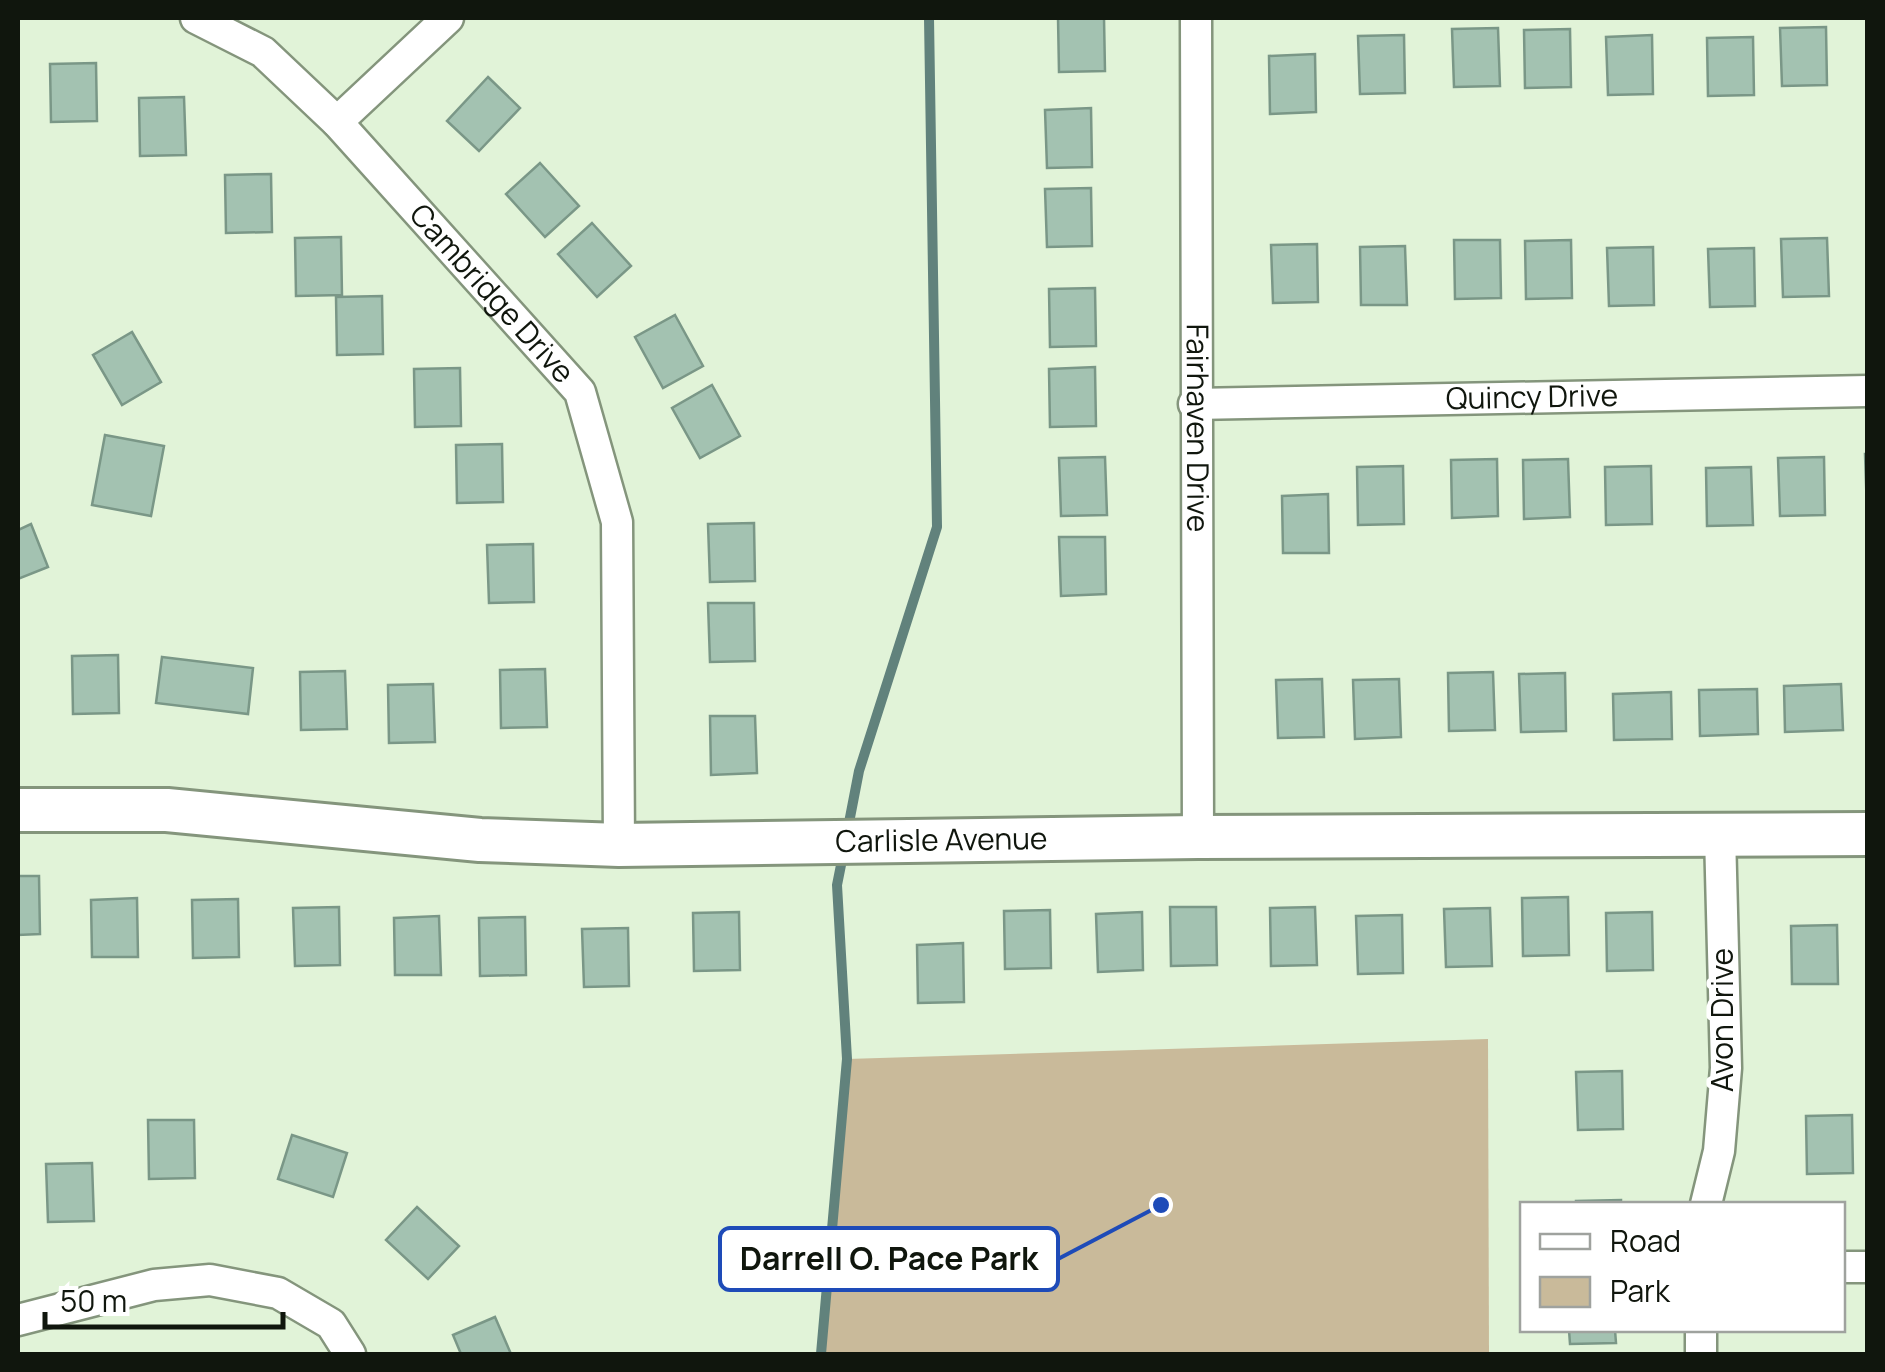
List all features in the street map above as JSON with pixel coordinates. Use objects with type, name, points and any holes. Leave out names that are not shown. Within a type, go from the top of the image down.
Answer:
[{"type":"street","name":"Cambridge Drive","points":[[196,18],[263,52],[337,122],[580,392],[617,522],[620,845]]},
{"type":"street","points":[[337,122],[448,18]]},
{"type":"street","name":"Fairhaven Drive","points":[[1196,18],[1198,837]]},
{"type":"street","name":"Quincy Drive","points":[[1194,404],[1868,392]]},
{"type":"street","name":"Carlisle Avenue","points":[[18,810],[167,810],[480,840],[620,845],[1868,834]]},
{"type":"street","name":"Avon Drive","points":[[1706,1202],[1719,1151],[1726,1068],[1720,834]]},
{"type":"street","points":[[18,1320],[154,1285],[210,1280],[278,1294],[331,1324],[350,1354]]},
{"type":"green space","points":[[1488,1039],[1489,1354],[821,1354],[847,1059]]},
{"type":"building","points":[[1058,18],[1104,18],[1105,71],[1059,72]]},
{"type":"building","points":[[1826,27],[1827,85],[1782,86],[1780,28]]},
{"type":"building","points":[[1498,28],[1500,86],[1454,87],[1452,29]]},
{"type":"building","points":[[1570,29],[1571,87],[1525,88],[1524,30]]},
{"type":"building","points":[[1404,35],[1405,93],[1360,94],[1358,36]]},
{"type":"building","points":[[1652,35],[1653,94],[1608,95],[1606,37]]},
{"type":"building","points":[[1753,37],[1754,95],[1708,96],[1707,38]]},
{"type":"building","points":[[1315,54],[1316,112],[1270,114],[1269,56]]},
{"type":"building","points":[[96,63],[97,121],[51,122],[50,64]]},
{"type":"building","points":[[488,77],[520,108],[479,151],[447,121]]},
{"type":"building","points":[[184,97],[186,155],[140,156],[139,98]]},
{"type":"building","points":[[1091,108],[1092,167],[1047,168],[1045,110]]},
{"type":"building","points":[[540,163],[579,206],[545,237],[506,194]]},
{"type":"building","points":[[271,174],[272,232],[226,233],[225,175]]},
{"type":"building","points":[[1091,188],[1092,246],[1047,247],[1045,189]]},
{"type":"building","points":[[592,223],[631,266],[597,297],[558,254]]},
{"type":"building","points":[[341,237],[342,295],[296,296],[295,238]]},
{"type":"building","points":[[1827,238],[1829,296],[1783,297],[1781,239]]},
{"type":"building","points":[[1454,240],[1500,240],[1501,298],[1455,299]]},
{"type":"building","points":[[1571,240],[1572,298],[1526,299],[1525,241]]},
{"type":"building","points":[[1317,244],[1318,302],[1273,303],[1271,245]]},
{"type":"building","points":[[1405,246],[1407,305],[1361,305],[1360,247]]},
{"type":"building","points":[[1653,247],[1654,305],[1609,306],[1607,248]]},
{"type":"building","points":[[1754,248],[1755,306],[1710,307],[1708,249]]},
{"type":"building","points":[[1095,288],[1096,346],[1050,347],[1049,289]]},
{"type":"building","points":[[382,296],[383,354],[337,355],[336,297]]},
{"type":"building","points":[[675,315],[703,366],[663,388],[635,337]]},
{"type":"building","points":[[132,332],[161,382],[122,405],[93,355]]},
{"type":"building","points":[[1095,367],[1096,426],[1050,427],[1049,369]]},
{"type":"building","points":[[460,368],[461,426],[415,427],[414,369]]},
{"type":"building","points":[[712,385],[740,436],[700,458],[672,408]]},
{"type":"building","points":[[105,435],[164,446],[151,516],[92,505]]},
{"type":"building","points":[[502,444],[503,502],[457,503],[456,445]]},
{"type":"building","points":[[1868,454],[1868,512],[1867,512]]},
{"type":"building","points":[[1105,457],[1107,515],[1061,516],[1059,458]]},
{"type":"building","points":[[1824,457],[1825,515],[1780,516],[1778,458]]},
{"type":"building","points":[[1497,459],[1498,516],[1452,518],[1451,460]]},
{"type":"building","points":[[1568,459],[1570,517],[1524,519],[1523,460]]},
{"type":"building","points":[[1403,466],[1404,524],[1358,525],[1357,467]]},
{"type":"building","points":[[1651,466],[1652,524],[1606,525],[1605,467]]},
{"type":"building","points":[[1751,467],[1753,525],[1707,526],[1706,468]]},
{"type":"building","points":[[1328,494],[1329,553],[1283,553],[1282,496]]},
{"type":"building","points":[[754,523],[755,581],[710,582],[708,524]]},
{"type":"building","points":[[31,524],[48,567],[18,579],[18,530]]},
{"type":"building","points":[[1059,537],[1105,537],[1106,594],[1061,596]]},
{"type":"building","points":[[533,544],[534,602],[489,603],[487,545]]},
{"type":"building","points":[[708,603],[754,603],[755,661],[710,662]]},
{"type":"building","points":[[118,655],[119,713],[73,714],[72,656]]},
{"type":"building","points":[[162,657],[253,668],[248,714],[156,703]]},
{"type":"building","points":[[545,669],[547,727],[501,728],[500,670]]},
{"type":"building","points":[[345,671],[347,729],[301,730],[300,672]]},
{"type":"building","points":[[1493,672],[1495,730],[1449,731],[1448,673]]},
{"type":"building","points":[[1565,673],[1566,731],[1521,732],[1519,674]]},
{"type":"building","points":[[1322,679],[1324,737],[1278,738],[1276,680]]},
{"type":"building","points":[[1399,679],[1401,737],[1355,739],[1353,680]]},
{"type":"building","points":[[433,684],[435,742],[389,743],[388,685]]},
{"type":"building","points":[[1841,684],[1843,730],[1785,732],[1784,686]]},
{"type":"building","points":[[1757,689],[1758,734],[1700,736],[1699,690]]},
{"type":"building","points":[[1671,692],[1672,739],[1614,740],[1613,694]]},
{"type":"building","points":[[710,716],[755,716],[757,773],[711,775]]},
{"type":"building","points":[[18,876],[39,876],[40,934],[18,935]]},
{"type":"building","points":[[1568,897],[1569,955],[1523,956],[1522,898]]},
{"type":"building","points":[[137,898],[138,957],[92,957],[91,900]]},
{"type":"building","points":[[238,899],[239,957],[193,958],[192,900]]},
{"type":"building","points":[[339,907],[340,965],[295,966],[293,908]]},
{"type":"building","points":[[1170,907],[1216,907],[1217,965],[1171,966]]},
{"type":"building","points":[[1315,907],[1317,965],[1271,966],[1270,908]]},
{"type":"building","points":[[1490,908],[1492,966],[1446,967],[1444,909]]},
{"type":"building","points":[[1050,910],[1051,968],[1005,969],[1004,911]]},
{"type":"building","points":[[739,912],[740,970],[694,971],[693,913]]},
{"type":"building","points":[[1142,912],[1143,970],[1098,972],[1096,914]]},
{"type":"building","points":[[1652,912],[1653,970],[1607,971],[1606,913]]},
{"type":"building","points":[[1402,915],[1403,973],[1358,974],[1356,916]]},
{"type":"building","points":[[439,916],[441,975],[395,975],[394,918]]},
{"type":"building","points":[[525,917],[526,975],[480,976],[479,918]]},
{"type":"building","points":[[1837,925],[1838,984],[1792,984],[1791,926]]},
{"type":"building","points":[[628,928],[629,986],[584,987],[582,929]]},
{"type":"building","points":[[963,943],[964,1002],[918,1003],[917,945]]},
{"type":"building","points":[[1622,1071],[1623,1129],[1578,1130],[1576,1072]]},
{"type":"building","points":[[1852,1115],[1853,1173],[1807,1174],[1806,1116]]},
{"type":"building","points":[[148,1120],[194,1120],[195,1178],[149,1179]]},
{"type":"building","points":[[292,1135],[347,1153],[333,1197],[278,1179]]},
{"type":"building","points":[[92,1163],[94,1221],[48,1222],[46,1164]]},
{"type":"building","points":[[1621,1200],[1621,1202],[1576,1202]]},
{"type":"building","points":[[417,1207],[459,1246],[428,1279],[386,1240]]},
{"type":"building","points":[[495,1317],[511,1354],[461,1354],[453,1335]]},
{"type":"building","points":[[1569,1332],[1615,1332],[1616,1343],[1570,1344]]},
{"type":"waterway","points":[[847,833],[859,771],[937,527],[929,18]]},
{"type":"waterway","points":[[821,1354],[847,1059],[837,885],[844,850]]},
{"type":"place","name":"Darrell O. Pace Park","points":[[1161,1205]]}]
